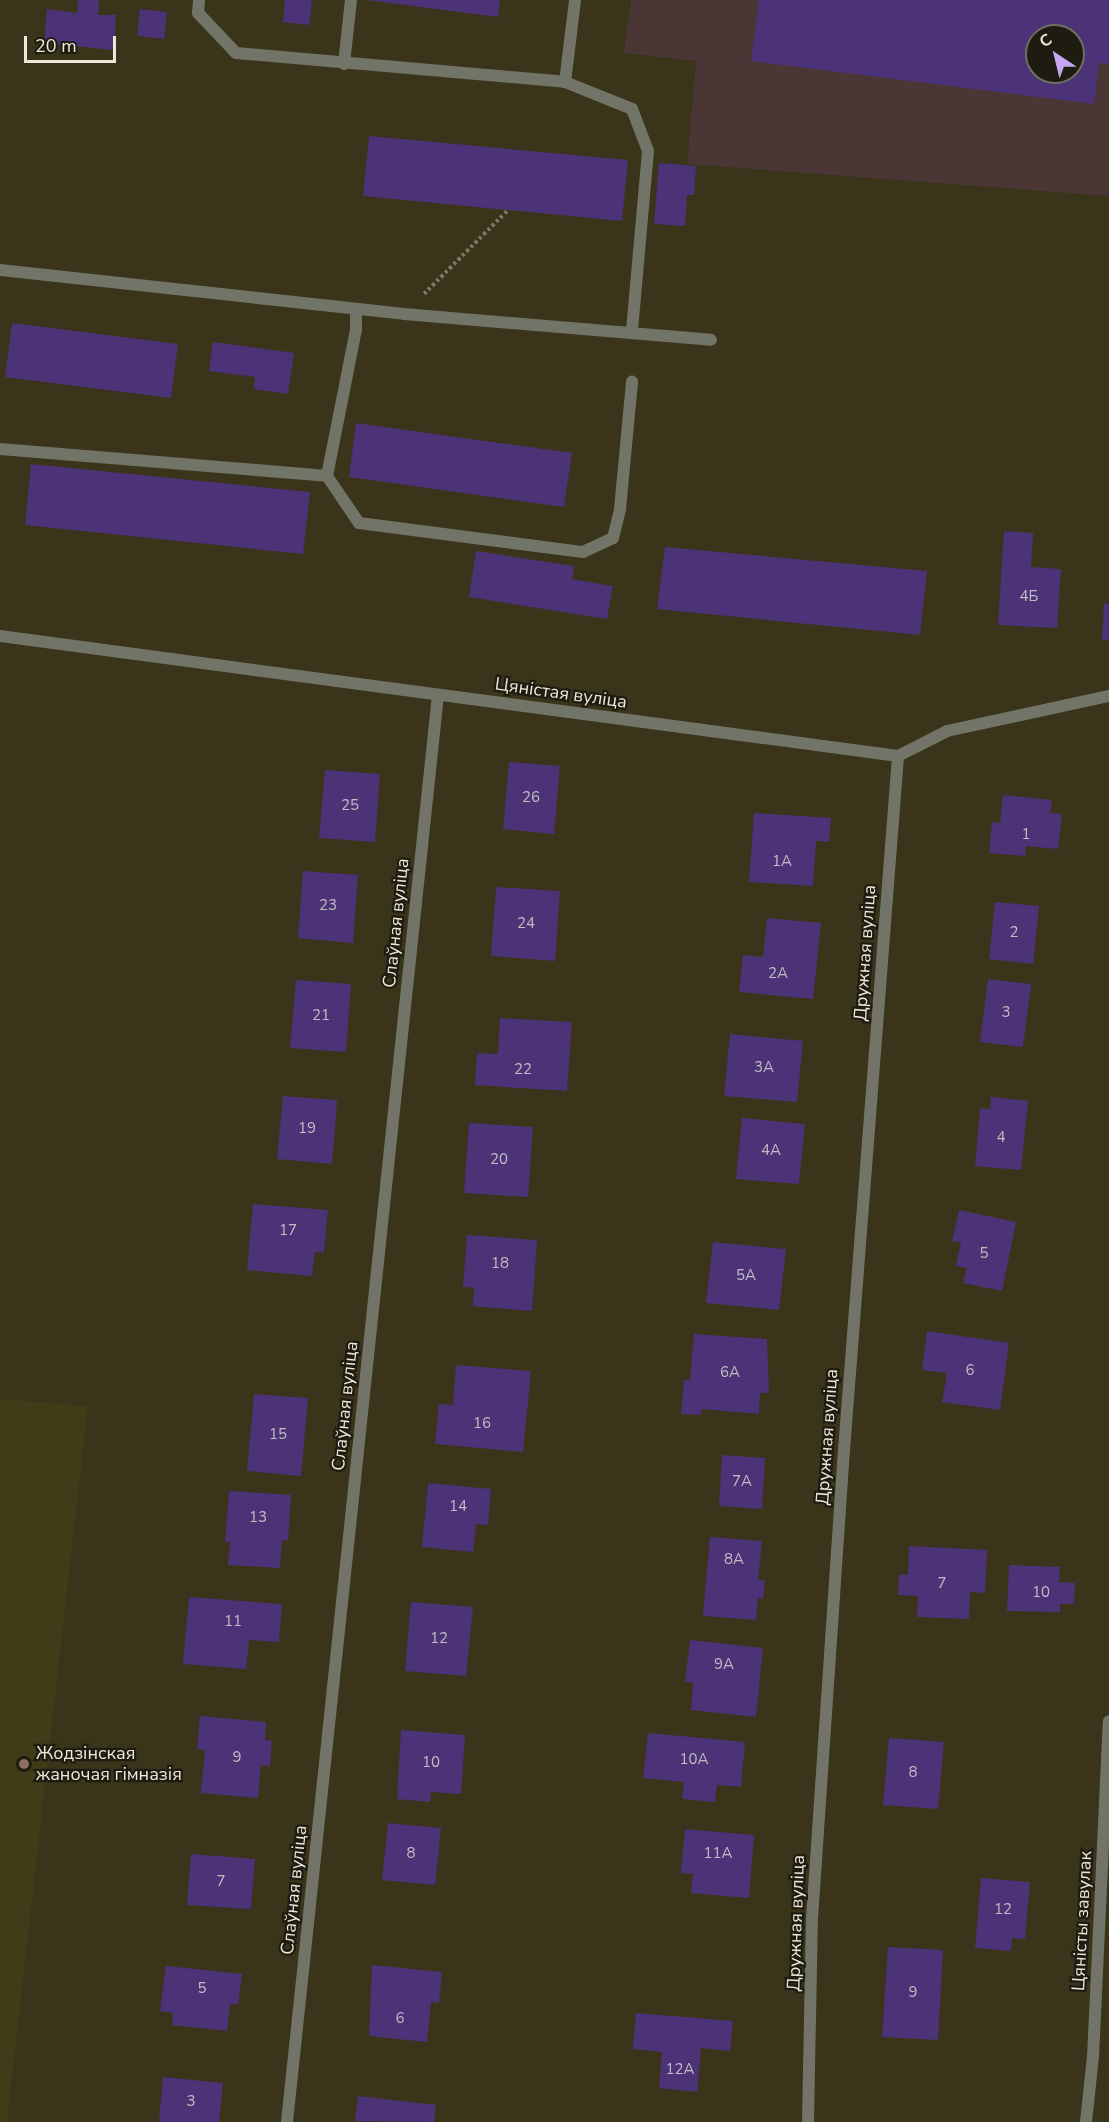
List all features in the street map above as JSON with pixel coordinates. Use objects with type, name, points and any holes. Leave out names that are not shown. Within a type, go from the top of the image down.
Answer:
[{"type":"street","points":[[199,0],[198,13],[236,53],[565,82],[632,109],[648,151],[632,331]]},
{"type":"street","points":[[344,64],[351,0]]},
{"type":"street","points":[[565,82],[575,0]]},
{"type":"street","points":[[0,270],[404,314],[632,331],[711,340]]},
{"type":"street","points":[[356,309],[356,330],[327,476],[359,523],[583,552],[613,538],[620,510],[632,382]]},
{"type":"street","points":[[0,449],[327,476]]},
{"type":"street","name":"Цяністая вуліца","points":[[0,636],[898,756]]},
{"type":"street","name":"Слаўная вуліца","points":[[287,2122],[438,694]]},
{"type":"street","points":[[898,756],[947,731],[1109,696]]},
{"type":"street","name":"Дружная вуліца","points":[[808,2122],[816,1861],[843,1463],[898,756]]},
{"type":"street","name":"Цяністы завулак","points":[[1086,2122],[1093,2057],[1109,1721]]},
{"type":"path","points":[[404,314],[508,210]]},
{"type":"shaded area","points":[[631,0],[1109,0],[1109,196],[687,164],[696,61],[624,53]]},
{"type":"shaded area","name":"Жодзінская жаночая гімназія","points":[[0,1399],[88,1406],[7,2122],[0,2122]]},
{"type":"building","points":[[78,0],[99,0],[98,15],[116,15],[114,50],[44,43],[47,9],[77,13]]},
{"type":"building","points":[[285,0],[312,0],[309,25],[283,22]]},
{"type":"building","points":[[367,0],[500,0],[498,17]]},
{"type":"building","points":[[759,0],[1109,0],[1109,64],[1099,63],[1094,104],[751,61]]},
{"type":"building","points":[[140,9],[167,12],[164,39],[137,36]]},
{"type":"building","points":[[369,136],[628,160],[622,221],[363,196]]},
{"type":"building","points":[[659,163],[696,166],[694,195],[687,195],[685,226],[654,224]]},
{"type":"building","points":[[12,323],[178,344],[171,398],[5,377]]},
{"type":"building","points":[[213,342],[294,353],[288,394],[254,389],[255,377],[209,371]]},
{"type":"building","points":[[356,423],[572,453],[564,507],[349,477]]},
{"type":"building","points":[[31,464],[310,492],[303,554],[25,525]]},
{"type":"building","points":[[1004,531],[1033,533],[1031,567],[1061,569],[1057,628],[998,625]]},
{"type":"building","points":[[665,547],[927,571],[920,635],[657,609]]},
{"type":"building","points":[[476,551],[574,566],[572,579],[613,586],[607,619],[469,597]]},
{"type":"building","points":[[1104,603],[1109,604],[1109,640],[1102,640]]},
{"type":"building","points":[[509,762],[560,766],[554,834],[503,829]]},
{"type":"building","points":[[325,770],[380,774],[375,842],[319,838]]},
{"type":"building","points":[[1003,795],[1052,800],[1050,813],[1062,814],[1058,849],[1026,846],[1025,856],[989,853],[992,822],[1000,823]]},
{"type":"building","points":[[754,813],[831,818],[829,842],[816,841],[813,886],[749,882]]},
{"type":"building","points":[[303,871],[358,875],[353,943],[298,938]]},
{"type":"building","points":[[496,887],[560,891],[555,961],[491,956]]},
{"type":"building","points":[[995,902],[1039,906],[1033,964],[989,959]]},
{"type":"building","points":[[767,918],[821,923],[813,999],[739,992],[743,955],[763,957]]},
{"type":"building","points":[[988,979],[1031,984],[1023,1047],[980,1042]]},
{"type":"building","points":[[296,980],[351,984],[346,1052],[290,1048]]},
{"type":"building","points":[[500,1018],[572,1022],[567,1091],[475,1085],[477,1053],[498,1054]]},
{"type":"building","points":[[730,1034],[803,1041],[797,1102],[724,1096]]},
{"type":"building","points":[[283,1096],[337,1100],[332,1164],[277,1159]]},
{"type":"building","points":[[991,1097],[1028,1101],[1021,1170],[975,1166],[980,1108],[990,1109]]},
{"type":"building","points":[[742,1118],[805,1124],[799,1184],[736,1179]]},
{"type":"building","points":[[469,1123],[533,1127],[528,1197],[464,1193]]},
{"type":"building","points":[[253,1204],[328,1210],[324,1253],[315,1252],[312,1276],[247,1270]]},
{"type":"building","points":[[959,1210],[1016,1222],[1002,1291],[963,1283],[967,1268],[956,1266],[961,1242],[952,1241]]},
{"type":"building","points":[[467,1235],[537,1240],[532,1311],[473,1306],[474,1288],[463,1287]]},
{"type":"building","points":[[713,1242],[786,1249],[779,1310],[706,1303]]},
{"type":"building","points":[[927,1331],[1009,1343],[1000,1410],[942,1402],[947,1373],[922,1370]]},
{"type":"building","points":[[694,1334],[767,1339],[769,1393],[760,1393],[759,1414],[702,1409],[701,1415],[681,1414],[684,1380],[690,1380]]},
{"type":"building","points":[[456,1365],[531,1371],[523,1452],[435,1444],[439,1404],[453,1405]]},
{"type":"building","points":[[254,1394],[308,1398],[301,1476],[247,1471]]},
{"type":"building","points":[[722,1455],[765,1458],[762,1509],[719,1506]]},
{"type":"building","points":[[428,1483],[491,1489],[488,1525],[476,1524],[473,1552],[422,1547]]},
{"type":"building","points":[[229,1491],[291,1495],[288,1541],[282,1540],[280,1568],[228,1565],[230,1542],[225,1542]]},
{"type":"building","points":[[710,1537],[762,1541],[758,1580],[765,1580],[763,1599],[758,1598],[756,1620],[703,1616]]},
{"type":"building","points":[[909,1546],[987,1550],[985,1593],[970,1592],[969,1619],[917,1617],[918,1596],[898,1595],[899,1574],[908,1575]]},
{"type":"building","points":[[1009,1565],[1060,1567],[1059,1582],[1075,1583],[1074,1604],[1060,1604],[1060,1612],[1007,1611]]},
{"type":"building","points":[[189,1597],[282,1604],[279,1642],[249,1640],[246,1669],[183,1664]]},
{"type":"building","points":[[411,1602],[473,1607],[466,1676],[405,1671]]},
{"type":"building","points":[[690,1640],[763,1648],[756,1717],[691,1710],[693,1683],[685,1682]]},
{"type":"building","points":[[200,1716],[266,1722],[265,1740],[272,1741],[270,1766],[261,1765],[258,1798],[201,1793],[205,1750],[197,1749]]},
{"type":"building","points":[[401,1730],[465,1735],[461,1794],[431,1792],[430,1802],[397,1799]]},
{"type":"building","points":[[648,1733],[745,1742],[741,1787],[717,1785],[715,1802],[682,1799],[684,1782],[643,1778]]},
{"type":"building","points":[[889,1738],[944,1742],[938,1809],[883,1805]]},
{"type":"building","points":[[388,1823],[441,1828],[435,1885],[382,1880]]},
{"type":"building","points":[[685,1829],[754,1835],[749,1898],[691,1893],[693,1874],[681,1873]]},
{"type":"building","points":[[191,1854],[255,1859],[251,1909],[187,1905]]},
{"type":"building","points":[[981,1878],[1030,1882],[1025,1939],[1012,1938],[1011,1951],[975,1948]]},
{"type":"building","points":[[888,1947],[943,1950],[938,2040],[882,2037]]},
{"type":"building","points":[[372,1965],[442,1972],[439,2003],[431,2002],[427,2042],[369,2036]]},
{"type":"building","points":[[166,1966],[242,1974],[238,2005],[230,2004],[227,2031],[172,2025],[173,2013],[160,2011]]},
{"type":"building","points":[[636,2013],[733,2021],[730,2051],[701,2048],[697,2092],[659,2088],[662,2052],[633,2049]]},
{"type":"building","points":[[163,2077],[223,2083],[219,2122],[159,2122]]},
{"type":"building","points":[[358,2096],[436,2105],[434,2122],[355,2121]]},
{"type":"place","name":"Жодзінская жаночая гімназія","points":[[24,1764]]}]
